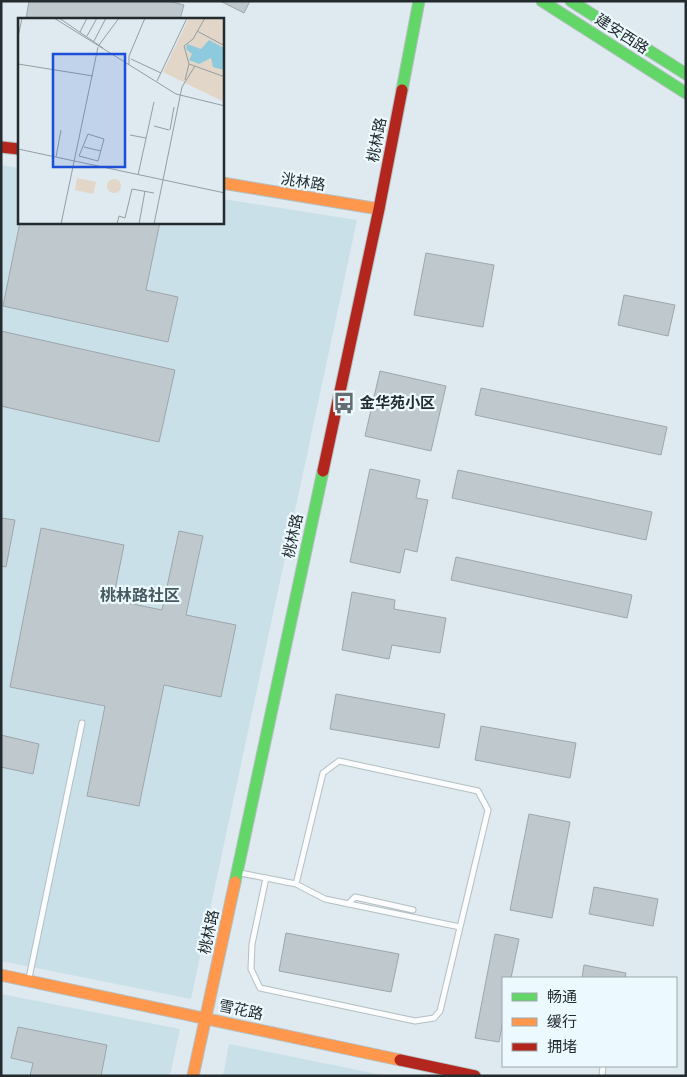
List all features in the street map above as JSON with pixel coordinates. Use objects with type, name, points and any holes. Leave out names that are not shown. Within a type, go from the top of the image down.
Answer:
[{"type":"street","name":"桃林路","points":[[193,1076],[379,209],[419,1]]},
{"type":"street","name":"建安西路","points":[[542,1],[686,93]]},
{"type":"street","name":"建安西路","points":[[571,1],[686,74]]},
{"type":"street","points":[[1,146],[18,149]]},
{"type":"street","name":"洮林路","points":[[224,183],[379,209]]},
{"type":"street","name":"雪花路","points":[[1,975],[475,1076]]},
{"type":"lane","points":[[28,981],[82,723]]},
{"type":"lane","points":[[266,878],[252,944],[251,970],[260,988],[415,1021],[434,1018],[440,1011],[488,810],[478,791],[339,761],[323,773],[296,884]]},
{"type":"lane","points":[[237,873],[296,884],[325,899],[460,927]]},
{"type":"lane","points":[[348,904],[355,897],[413,910]]},
{"type":"shaded area","points":[[1,165],[18,168],[18,224],[224,224],[224,199],[357,220],[191,999],[1,961]]},
{"type":"shaded area","points":[[1,994],[180,1029],[170,1076],[1,1076]]},
{"type":"shaded area","points":[[229,1044],[387,1076],[223,1076]]},
{"type":"building","points":[[29,1],[168,1],[184,5],[180,18],[26,18]]},
{"type":"building","points":[[220,1],[250,1],[244,13]]},
{"type":"building","points":[[20,224],[160,224],[146,290],[178,297],[168,342],[3,306]]},
{"type":"building","points":[[426,253],[494,265],[483,327],[414,315]]},
{"type":"building","points":[[624,295],[675,305],[668,336],[618,325]]},
{"type":"building","points":[[1,331],[175,370],[159,442],[1,406]]},
{"type":"building","points":[[380,371],[446,386],[431,451],[365,436]]},
{"type":"building","points":[[481,388],[667,427],[661,455],[475,415]]},
{"type":"building","points":[[370,469],[420,480],[416,498],[428,500],[417,552],[405,549],[400,573],[350,562]]},
{"type":"building","points":[[458,470],[652,512],[646,540],[452,498]]},
{"type":"building","points":[[1,518],[15,520],[6,567],[1,566]]},
{"type":"building","points":[[41,528],[124,545],[113,600],[162,610],[179,531],[203,536],[186,615],[236,625],[221,697],[164,685],[139,806],[87,796],[105,706],[10,687]]},
{"type":"building","points":[[456,557],[632,595],[627,618],[451,580]]},
{"type":"building","points":[[352,592],[395,600],[394,609],[446,618],[440,653],[392,645],[389,659],[342,650]]},
{"type":"building","points":[[336,694],[445,714],[439,748],[330,729]]},
{"type":"building","points":[[481,726],[576,743],[570,778],[475,760]]},
{"type":"building","points":[[1,735],[39,744],[33,774],[1,767]]},
{"type":"building","points":[[529,814],[570,822],[552,918],[510,910]]},
{"type":"building","points":[[594,887],[658,899],[653,926],[589,914]]},
{"type":"building","points":[[286,933],[399,954],[391,992],[279,971]]},
{"type":"building","points":[[495,934],[519,939],[511,977],[502,977],[502,1026],[499,1042],[475,1038]]},
{"type":"building","points":[[584,965],[626,973],[625,977],[582,977]]},
{"type":"building","points":[[18,1027],[107,1045],[101,1076],[30,1076],[33,1063],[11,1058]]},
{"type":"traffic: fast","points":[[402,90],[419,1]]},
{"type":"traffic: fast","points":[[542,1],[686,93]]},
{"type":"traffic: fast","points":[[571,1],[686,74]]},
{"type":"traffic: fast","points":[[235,882],[323,471]]},
{"type":"traffic: slow","points":[[224,183],[379,209]]},
{"type":"traffic: slow","points":[[193,1076],[235,882]]},
{"type":"traffic: slow","points":[[1,975],[400,1060]]},
{"type":"traffic: jam","points":[[323,471],[379,209],[402,90]]},
{"type":"traffic: jam","points":[[1,147],[18,149]]},
{"type":"traffic: jam","points":[[400,1060],[475,1076]]},
{"type":"place","name":"金华苑小区","points":[[344,403]]},
{"type":"district","name":"桃林路社区","points":[[140,595]]}]
